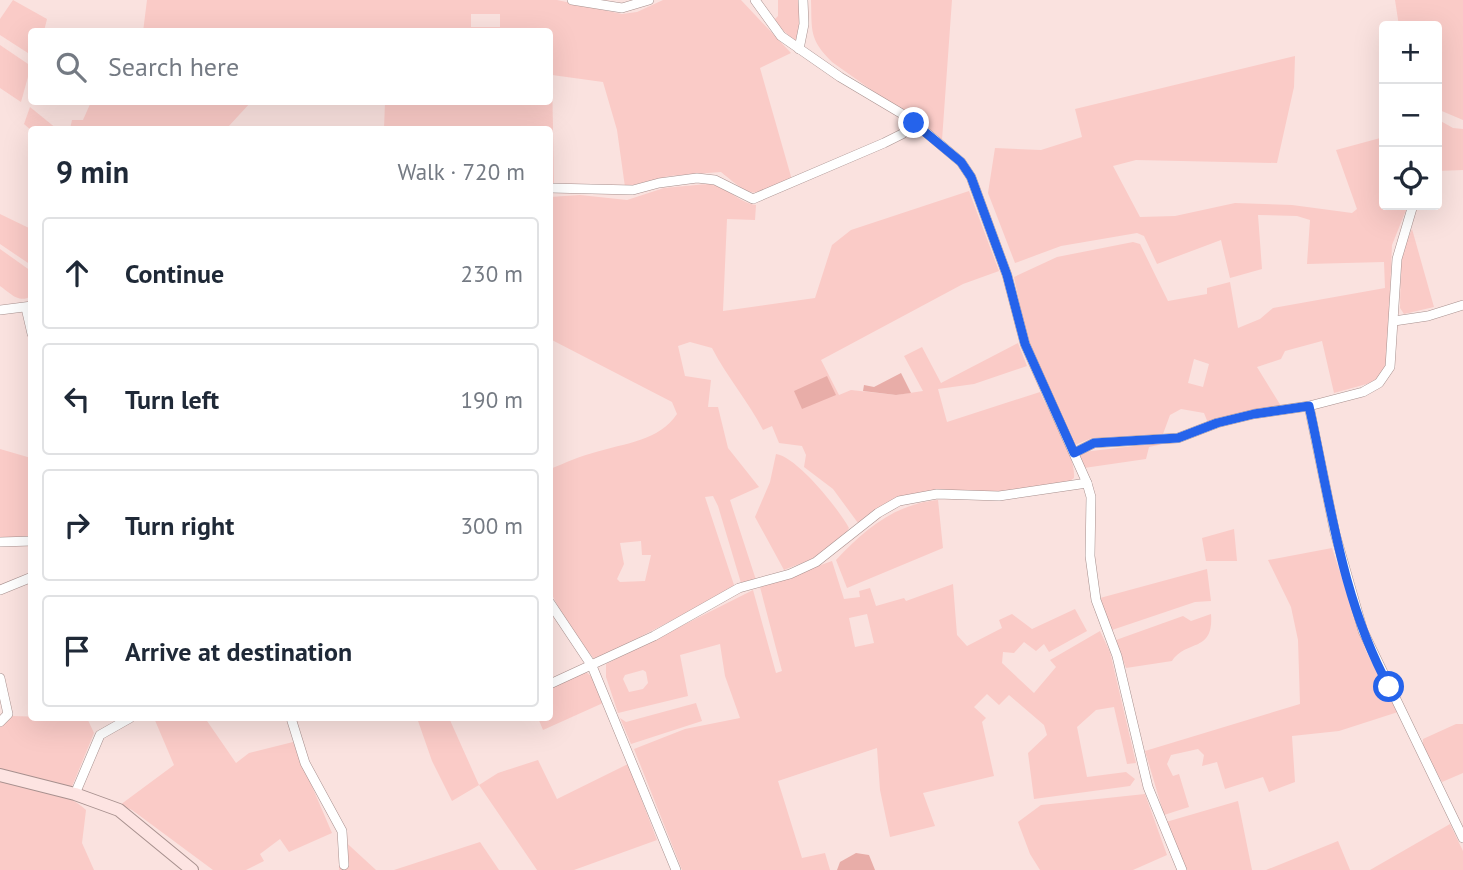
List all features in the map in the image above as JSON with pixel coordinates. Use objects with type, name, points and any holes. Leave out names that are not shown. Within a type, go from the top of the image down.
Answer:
[{"type":"street","points":[[572,0],[622,8],[649,0]]},
{"type":"street","points":[[755,0],[781,36],[914,123],[961,162],[971,177],[1007,275],[1025,344],[1087,483],[1091,497],[1090,556],[1096,600],[1117,656],[1148,787],[1182,870]]},
{"type":"street","points":[[799,49],[804,24],[803,0]]},
{"type":"street","points":[[553,188],[633,190],[659,183],[698,178],[716,180],[753,199],[884,143],[902,134],[914,123]]},
{"type":"street","points":[[1074,453],[1094,443],[1178,438],[1217,423],[1254,414],[1309,406],[1363,392],[1379,383],[1390,367],[1398,251],[1411,210]]},
{"type":"street","points":[[1394,321],[1428,317],[1463,305]]},
{"type":"street","points":[[0,310],[28,307]]},
{"type":"street","points":[[1309,406],[1335,533],[1363,631],[1463,838]]},
{"type":"street","points":[[553,683],[592,666],[739,589],[816,562],[878,513],[899,501],[937,494],[999,496],[1087,483]]},
{"type":"street","points":[[0,542],[28,541]]},
{"type":"street","points":[[0,590],[28,579]]},
{"type":"street","points":[[553,608],[592,666],[676,870]]},
{"type":"street","points":[[0,678],[8,714],[0,722]]},
{"type":"street","points":[[75,794],[94,743],[100,735],[125,721]]},
{"type":"street","points":[[292,721],[305,763],[342,831],[344,865]]},
{"type":"street","points":[[0,775],[75,794],[119,810],[192,870]]},
{"type":"shaded area","points":[[13,0],[47,19],[45,28],[28,28],[28,53],[0,35],[0,19]]},
{"type":"shaded area","points":[[147,0],[557,0],[622,14],[637,12],[663,0],[741,0],[791,53],[760,68],[792,180],[754,193],[721,172],[669,176],[625,187],[617,130],[603,82],[553,75],[553,28],[144,28]],"holes":[[[471,14],[500,14],[500,27],[471,27]]]},
{"type":"shaded area","points":[[778,0],[799,0],[800,25],[796,42],[773,21],[778,16]]},
{"type":"shaded area","points":[[811,0],[952,0],[942,140],[832,62],[819,47],[813,34]]},
{"type":"shaded area","points":[[1395,0],[1463,0],[1463,120],[1442,111],[1442,21],[1398,21]]},
{"type":"shaded area","points":[[0,45],[28,64],[28,77],[21,102],[0,88]]},
{"type":"shaded area","points":[[1295,56],[1294,87],[1277,163],[1136,160],[1113,166],[1140,217],[1175,216],[1235,203],[1292,205],[1352,213],[1357,209],[1336,150],[1379,138],[1379,210],[1406,210],[1392,245],[1387,366],[1374,382],[1334,393],[1322,341],[1285,351],[1281,359],[1257,367],[1281,406],[1208,423],[1204,413],[1181,409],[1170,415],[1163,434],[1092,438],[1075,445],[1028,344],[1014,277],[1057,257],[1133,242],[1140,244],[1168,301],[1207,294],[1207,288],[1230,282],[1238,328],[1260,319],[1273,308],[1385,288],[1384,262],[1307,264],[1310,220],[1297,216],[1258,215],[1262,269],[1230,278],[1221,240],[1157,264],[1144,236],[1137,233],[1061,246],[1015,263],[988,193],[995,148],[1041,150],[1082,137],[1075,109]],"holes":[[[1194,359],[1209,364],[1203,387],[1188,383]]]},
{"type":"shaded area","points":[[90,105],[248,105],[229,126],[71,126],[72,120],[83,120]]},
{"type":"shaded area","points":[[385,105],[553,105],[553,126],[384,126]]},
{"type":"shaded area","points":[[30,107],[53,126],[28,127],[24,124]]},
{"type":"shaded area","points":[[1442,122],[1453,128],[1463,129],[1463,170],[1442,171]]},
{"type":"shaded area","points":[[707,184],[756,205],[755,220],[727,219],[723,311],[815,298],[832,245],[851,230],[969,191],[999,271],[963,284],[821,360],[839,395],[851,390],[896,395],[923,391],[904,356],[922,347],[941,383],[1018,343],[1027,366],[974,384],[938,389],[947,422],[1040,392],[1067,446],[1074,468],[1074,478],[1066,484],[1001,493],[917,493],[901,498],[858,523],[833,489],[804,467],[806,455],[802,446],[779,443],[772,426],[763,430],[712,348],[690,342],[678,346],[685,376],[711,380],[708,407],[718,407],[728,448],[759,487],[730,500],[756,580],[741,583],[718,506],[713,496],[705,497],[735,588],[595,660],[568,626],[553,597],[553,468],[651,436],[670,423],[677,414],[672,402],[553,341],[553,197],[580,195],[627,200],[664,188]],"holes":[[[641,541],[642,555],[651,555],[645,581],[620,582],[617,579],[624,564],[620,543]]]},
{"type":"shaded area","points":[[0,214],[28,228],[28,263],[0,244]]},
{"type":"shaded area","points":[[1412,229],[1434,307],[1404,314],[1400,308],[1401,254]]},
{"type":"shaded area","points":[[0,249],[28,269],[28,298],[19,298],[0,286]]},
{"type":"shaded area","points":[[901,373],[911,393],[896,395],[863,391],[864,385],[874,387]]},
{"type":"shaded area","points":[[827,376],[836,395],[802,409],[794,391]]},
{"type":"shaded area","points":[[1177,441],[1149,447],[1146,459],[1084,468],[1080,455],[1083,452]]},
{"type":"shaded area","points":[[0,449],[28,457],[28,538],[0,538]]},
{"type":"shaded area","points":[[776,454],[785,457],[805,473],[836,508],[849,528],[829,549],[784,570],[755,517],[770,482]]},
{"type":"shaded area","points":[[938,500],[943,548],[847,588],[836,560],[847,549],[870,528],[894,513],[922,502]]},
{"type":"shaded area","points":[[1234,529],[1237,561],[1206,561],[1202,538]]},
{"type":"shaded area","points":[[1332,548],[1366,651],[1398,712],[1339,731],[1292,736],[1295,782],[1269,792],[1263,777],[1225,789],[1217,762],[1202,766],[1204,755],[1198,749],[1171,755],[1167,764],[1173,776],[1179,774],[1189,807],[1164,815],[1145,751],[1300,704],[1298,640],[1291,607],[1268,560]]},
{"type":"shaded area","points":[[832,561],[844,599],[860,597],[859,591],[870,588],[876,606],[904,598],[906,601],[953,584],[957,635],[967,646],[1002,628],[999,620],[1012,614],[1032,629],[1075,609],[1087,631],[1049,652],[1044,644],[1036,651],[1024,642],[1014,653],[1003,652],[1002,663],[1034,693],[1056,667],[1050,660],[1100,631],[1110,652],[1136,763],[1127,764],[1114,707],[1096,710],[1077,727],[1087,777],[1126,772],[1135,779],[1130,786],[1034,799],[1028,753],[1047,735],[1044,725],[1009,695],[999,705],[987,694],[974,707],[986,718],[982,722],[994,776],[923,793],[935,826],[890,837],[880,790],[877,748],[778,781],[802,858],[825,853],[830,870],[682,870],[634,749],[685,729],[740,718],[725,676],[720,644],[680,655],[688,696],[618,713],[606,677],[606,664],[753,590],[776,673],[782,671],[760,587]],"holes":[[[867,614],[874,643],[855,647],[849,618]],[[643,670],[648,683],[643,689],[629,692],[623,679],[625,675]]]},
{"type":"shaded area","points":[[1207,569],[1211,601],[1195,602],[1112,630],[1100,598]]},
{"type":"shaded area","points":[[1211,614],[1211,626],[1204,640],[1178,654],[1172,661],[1126,668],[1116,640],[1183,616],[1191,621]]},
{"type":"shaded area","points":[[586,672],[592,677],[603,703],[543,730],[539,721],[553,721],[553,687]]},
{"type":"shaded area","points":[[696,703],[702,721],[631,744],[620,718],[626,722]]},
{"type":"shaded area","points":[[11,716],[28,716],[28,721],[88,721],[94,733],[71,789],[0,770],[0,727]]},
{"type":"shaded area","points":[[155,721],[207,721],[236,763],[249,753],[293,742],[332,833],[289,852],[280,839],[260,854],[264,861],[246,870],[213,870],[132,810],[120,805],[174,765]]},
{"type":"shaded area","points":[[418,721],[450,721],[479,785],[452,801],[432,761]]},
{"type":"shaded area","points":[[1456,724],[1463,724],[1463,773],[1442,782],[1423,747],[1423,739]]},
{"type":"shaded area","points":[[538,760],[557,799],[628,764],[657,840],[574,870],[537,870],[479,785],[498,773]]},
{"type":"shaded area","points":[[0,778],[57,793],[86,810],[82,843],[94,870],[0,870]]},
{"type":"shaded area","points":[[1145,794],[1167,855],[1133,870],[1040,870],[1030,854],[1018,822],[1041,805]]},
{"type":"shaded area","points":[[1238,801],[1252,870],[1187,870],[1166,822]]},
{"type":"shaded area","points":[[1450,824],[1463,851],[1463,870],[1370,870]]},
{"type":"shaded area","points":[[339,836],[376,870],[339,870]]},
{"type":"shaded area","points":[[1338,841],[1350,870],[1266,870]]},
{"type":"shaded area","points":[[480,842],[499,870],[394,870]]},
{"type":"shaded area","points":[[856,853],[869,855],[875,870],[837,870],[840,862]]},
{"type":"route","points":[[914,123],[961,162],[971,177],[995,236],[1025,344],[1074,453],[1079,448],[1094,443],[1178,438],[1217,423],[1254,414],[1309,406],[1335,533],[1348,581],[1363,631],[1389,687]]}]
